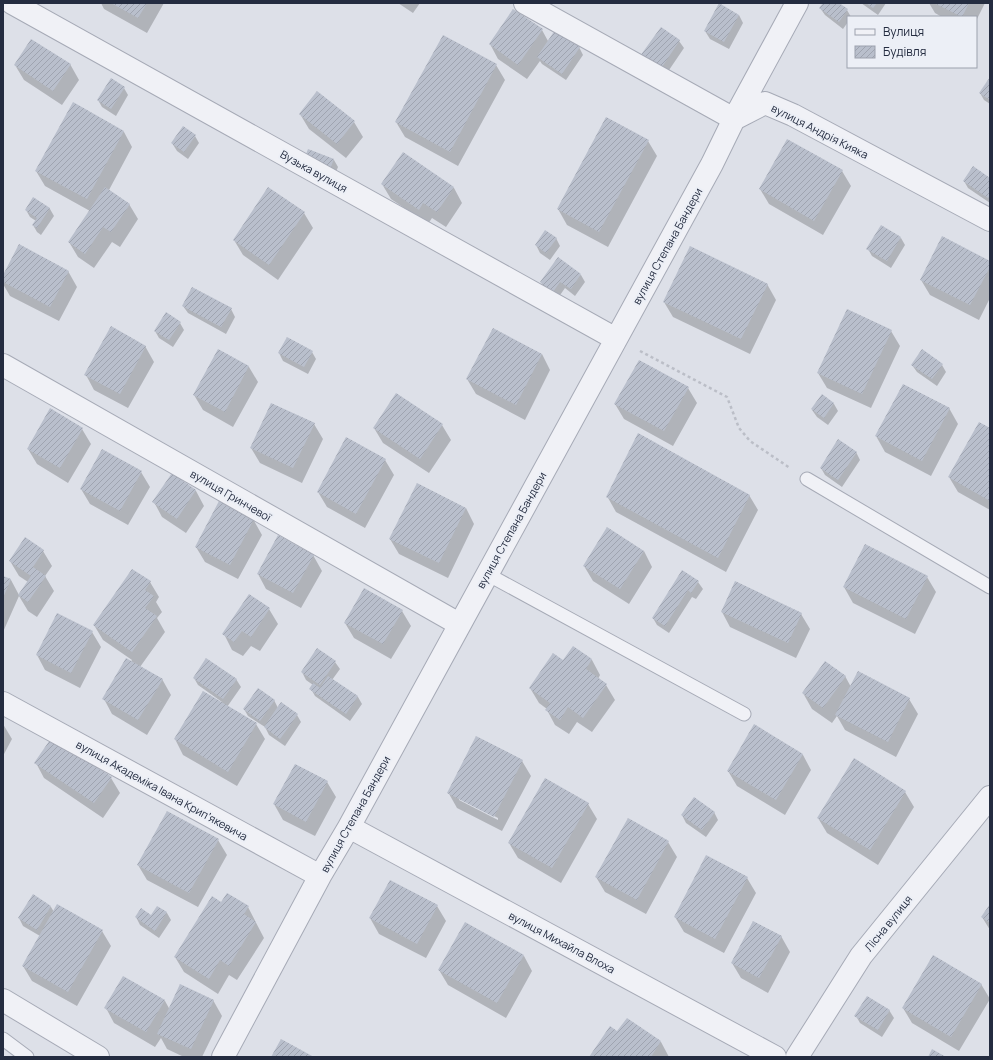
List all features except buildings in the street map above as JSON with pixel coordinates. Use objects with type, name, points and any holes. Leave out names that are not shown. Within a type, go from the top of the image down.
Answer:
[{"type":"street","name":"Вузька вулиця","points":[[12,3],[616,339]]},
{"type":"street","points":[[526,3],[734,119]]},
{"type":"street","name":"вулиця Степана Бандери","points":[[223,1057],[320,876],[349,828],[459,624],[712,164],[734,119],[797,3]]},
{"type":"street","name":"вулиця Андрія Кияка","points":[[734,119],[765,103],[793,115],[990,220]]},
{"type":"street","name":"вулиця Гринчевої","points":[[3,365],[459,624]]},
{"type":"street","name":"вулиця Академіка Івана Крипʼякевича","points":[[3,703],[320,876]]},
{"type":"street","name":"Лісна вулиця","points":[[797,1057],[861,956],[990,797]]},
{"type":"street","name":"вулиця Михайла Влоха","points":[[349,828],[775,1057]]},
{"type":"street","points":[[3,1000],[98,1057]]},
{"type":"lane","points":[[807,480],[990,587]]},
{"type":"lane","points":[[487,574],[744,714]]},
{"type":"lane","points":[[3,1038],[27,1057]]},
{"type":"path","points":[[616,339],[727,397],[739,428],[750,441],[807,480]]}]
